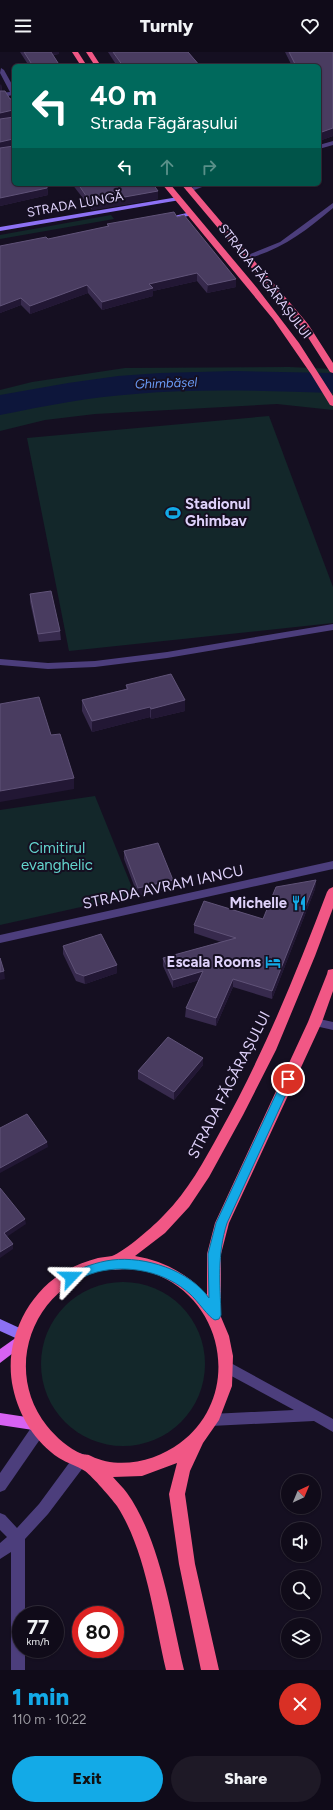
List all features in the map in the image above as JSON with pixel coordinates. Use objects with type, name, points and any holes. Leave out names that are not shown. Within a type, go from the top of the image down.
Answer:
[{"type":"highway","points":[[75,52],[83,64]]},
{"type":"highway","points":[[89,52],[97,64]]},
{"type":"highway","name":"STRADA FĂGĂRAȘULUI","points":[[168,186],[261,298],[303,355],[333,403]]},
{"type":"highway","name":"STRADA FĂGĂRAȘULUI","points":[[187,187],[301,322],[333,370]]},
{"type":"highway","name":"STRADA FĂGĂRAȘULUI","points":[[113,1264],[157,1232],[184,1203],[198,1182],[240,1110],[286,1015],[333,892]]},
{"type":"highway","name":"STRADA FĂGĂRAȘULUI","points":[[215,1315],[214,1254],[222,1223],[315,1022],[333,974]]},
{"type":"highway","name":"STRADA FĂGĂRAȘULUI","points":[[113,1264],[153,1268],[172,1275],[189,1286],[204,1299],[215,1315],[223,1332],[228,1350],[229,1368],[226,1386],[220,1404],[211,1420],[198,1436],[174,1453],[146,1464],[116,1467],[84,1461],[50,1442],[35,1427],[24,1409],[15,1377],[15,1360],[19,1338],[28,1318],[50,1291],[79,1273],[96,1267],[113,1264]]},
{"type":"highway","points":[[198,1436],[182,1470],[177,1494],[187,1564],[210,1670]]},
{"type":"highway","points":[[84,1461],[121,1498],[136,1523],[149,1559],[175,1670]]},
{"type":"main road","points":[[0,1357],[19,1338]]},
{"type":"main road","points":[[0,1419],[35,1427]]},
{"type":"street","points":[[1,70],[12,89]]},
{"type":"street","points":[[0,95],[12,93]]},
{"type":"street","points":[[321,146],[333,143]]},
{"type":"street","name":"STRADA LUNGĂ","points":[[0,229],[178,199]]},
{"type":"street","points":[[246,257],[264,252],[290,240],[333,205]]},
{"type":"street","points":[[157,220],[191,214]]},
{"type":"street","points":[[0,662],[14,665],[56,666],[100,664],[149,658],[333,627]]},
{"type":"street","name":"STRADA AVRAM IANCU","points":[[0,939],[333,866]]},
{"type":"street","points":[[315,1022],[333,1026]]},
{"type":"street","points":[[0,1326],[19,1338]]},
{"type":"street","points":[[229,1368],[316,1415],[333,1426]]},
{"type":"street","points":[[211,1420],[316,1415]]},
{"type":"street","points":[[0,1485],[35,1427]]},
{"type":"street","points":[[0,1552],[18,1538],[84,1461]]},
{"type":"street","points":[[0,1520],[18,1538],[18,1670]]},
{"type":"green space","points":[[111,215],[114,219],[0,239],[0,235]]},
{"type":"green space","points":[[289,367],[333,369],[333,410],[277,404],[95,414],[45,420],[0,431],[0,390],[32,382],[125,368]]},
{"type":"green space","name":"Stadionul Ghimbav","points":[[269,416],[333,587],[333,623],[69,651],[27,438]]},
{"type":"green space","name":"Cimitirul evanghelic","points":[[95,796],[135,895],[0,925],[0,810]]},
{"type":"green space","points":[[115,1282],[131,1282],[147,1285],[162,1292],[175,1300],[187,1312],[202,1340],[205,1364],[204,1380],[199,1395],[187,1416],[175,1428],[147,1443],[131,1446],[115,1446],[99,1443],[84,1436],[71,1428],[59,1416],[44,1388],[41,1372],[41,1356],[44,1340],[51,1325],[59,1312],[71,1300],[99,1285]]},
{"type":"building","points":[[24,52],[51,52],[59,64],[32,64]]},
{"type":"building","points":[[113,52],[188,52],[198,64],[122,64]]},
{"type":"building","points":[[289,52],[333,52],[333,128],[321,132],[321,64],[295,64]]},
{"type":"building","points":[[0,91],[5,91],[10,99],[12,98],[12,110],[0,113]]},
{"type":"building","points":[[12,117],[12,139],[0,142],[0,119]]},
{"type":"building","points":[[12,146],[12,186],[47,186],[47,188],[0,198],[0,148]]},
{"type":"building","points":[[79,186],[154,186],[158,191],[91,203]]},
{"type":"building","points":[[174,212],[177,217],[184,215],[236,279],[208,285],[197,273],[149,284],[153,288],[102,302],[87,285],[30,306],[21,298],[0,306],[0,246],[46,237],[48,239],[109,226],[107,224]]},
{"type":"building","points":[[51,591],[60,631],[38,634],[30,594]]},
{"type":"building","points":[[171,674],[185,700],[151,709],[150,707],[92,721],[82,700],[128,689],[126,685]]},
{"type":"building","points":[[39,697],[51,735],[60,734],[74,778],[0,791],[0,704]]},
{"type":"building","points":[[158,843],[173,880],[138,888],[124,851]]},
{"type":"building","points":[[316,880],[272,991],[233,979],[216,1018],[186,1008],[203,971],[173,980],[163,958],[236,938],[194,925],[204,901],[263,919],[276,887]]},
{"type":"building","points":[[101,934],[117,965],[84,976],[76,973],[63,946]]},
{"type":"building","points":[[0,958],[4,971],[0,972]]},
{"type":"building","points":[[168,1037],[203,1058],[174,1092],[138,1071]]},
{"type":"building","points":[[27,1114],[47,1142],[0,1168],[0,1128]]},
{"type":"building","points":[[0,1188],[25,1219],[4,1233],[13,1244],[0,1252]]},
{"type":"waterway","name":"Ghimbășel","points":[[0,405],[34,398],[101,388],[160,382],[259,381],[333,383]]},
{"type":"place","name":"Stadionul Ghimbav","points":[[173,513]]},
{"type":"place","name":"Michelle","points":[[299,903]]},
{"type":"place","name":"Escala Rooms","points":[[273,962]]},
{"type":"route","points":[[71,1277],[96,1267],[113,1264],[153,1268],[172,1275],[189,1286],[204,1299],[215,1315],[214,1254],[217,1238],[222,1223],[288,1079]]}]
